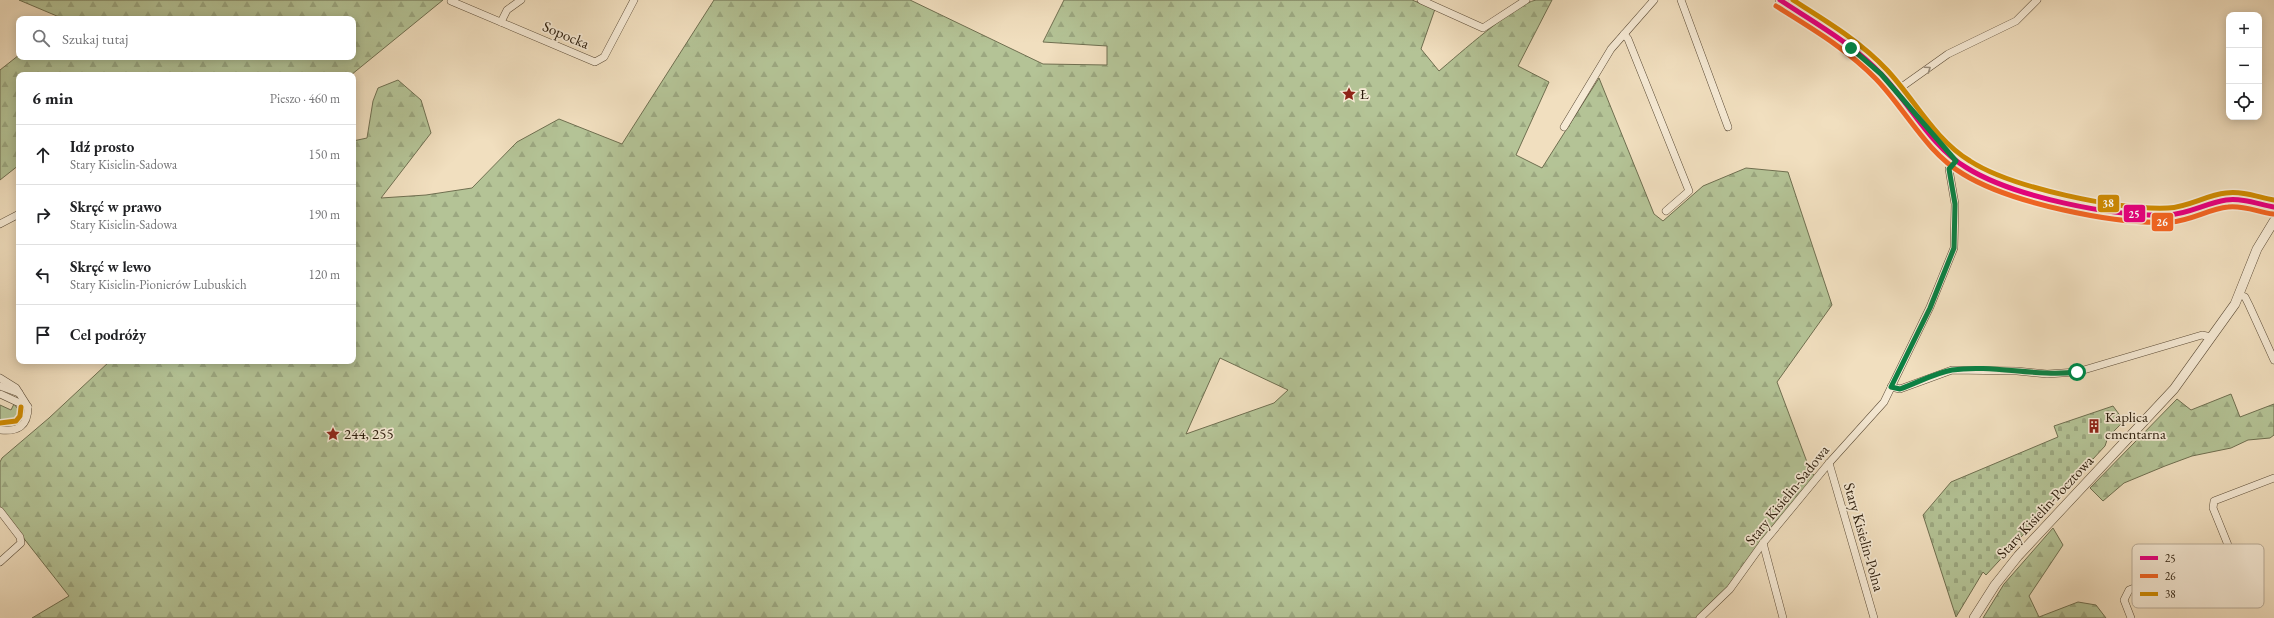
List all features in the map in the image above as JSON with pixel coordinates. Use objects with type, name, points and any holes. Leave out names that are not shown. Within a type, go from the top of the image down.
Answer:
[{"type":"street","points":[[501,22],[507,10],[521,0]]},
{"type":"street","name":"Sopocka","points":[[451,1],[595,62],[604,57],[634,0]]},
{"type":"street","points":[[1421,0],[1483,28],[1526,0]]},
{"type":"street","points":[[1564,127],[1608,54],[1654,0]]},
{"type":"street","points":[[1681,0],[1728,127]]},
{"type":"street","points":[[1780,0],[1851,48],[1881,74],[1926,129],[1956,161],[1981,175],[2024,190],[2124,212],[2154,215],[2178,214],[2231,200],[2274,208]]},
{"type":"street","points":[[1896,91],[1948,54],[2016,21],[2037,0]]},
{"type":"street","points":[[1624,34],[1628,39],[1689,191],[1666,211]]},
{"type":"street","name":"Stary Kisielin-Sadowa","points":[[1700,618],[1730,589],[1763,543],[1829,463],[1884,402],[1930,308],[1954,248],[1955,204],[1949,169],[1956,161]]},
{"type":"street","points":[[0,224],[16,216]]},
{"type":"street","name":"Stary Kisielin-Pocztowa","points":[[1974,618],[1995,585],[2018,556],[2174,389],[2240,295],[2255,254],[2274,221]]},
{"type":"street","points":[[2240,295],[2245,298],[2249,305],[2274,360]]},
{"type":"street","points":[[1891,387],[1900,389],[1952,370],[2017,371],[2047,374],[2077,372],[2202,335],[2211,337]]},
{"type":"street","points":[[0,378],[10,383],[21,393],[28,407],[26,423],[19,429],[10,431],[0,430]]},
{"type":"street","points":[[0,386],[21,393]]},
{"type":"street","points":[[0,394],[28,407]]},
{"type":"street","name":"Stary Kisielin-Polna","points":[[1829,463],[1874,618]]},
{"type":"street","points":[[2228,544],[2213,508],[2214,502],[2274,478]]},
{"type":"street","points":[[0,511],[20,537],[21,543],[0,562]]},
{"type":"street","points":[[1763,543],[1783,618]]},
{"type":"street","points":[[2131,618],[2124,600],[2129,590],[2132,589]]},
{"type":"green space","points":[[19,0],[443,0],[355,72],[16,72],[16,167],[0,180],[0,70],[16,57],[16,60],[356,60],[356,16],[57,16]]},
{"type":"green space","points":[[714,0],[910,0],[1043,64],[1107,65],[1107,46],[1043,42],[1064,0],[1412,0],[1435,9],[1421,49],[1439,71],[1487,31],[1515,11],[1536,0],[1552,0],[1518,66],[1549,82],[1516,155],[1542,168],[1599,78],[1654,214],[1663,221],[1703,186],[1746,168],[1788,172],[1832,305],[1777,382],[1810,470],[1816,478],[1702,618],[32,618],[69,596],[0,508],[0,462],[2,458],[49,418],[107,364],[356,364],[356,140],[367,138],[373,101],[378,88],[398,80],[421,100],[431,133],[381,198],[426,195],[472,188],[517,142],[559,119],[622,144]],"holes":[[[1220,358],[1288,390],[1274,403],[1186,434]]]},
{"type":"green space","points":[[2231,394],[2240,417],[2274,404],[2274,435],[2270,438],[2248,440],[2231,448],[2192,456],[2165,466],[2124,483],[2103,501],[2090,488],[2177,399],[2191,410]]},
{"type":"green space","points":[[14,404],[18,409],[17,419],[11,424],[0,422],[0,405],[11,410]]},
{"type":"green space","points":[[2113,406],[2124,421],[2108,437],[2105,446],[1986,575],[1983,572],[1956,617],[1923,515],[1951,482],[2058,437],[2054,426]]},
{"type":"green space","points":[[2053,528],[2063,545],[2029,596],[2039,617],[2078,602],[2096,605],[2106,618],[1983,618],[2004,584]]},
{"type":"transit line","name":"25","points":[[1780,0],[1833,34],[1859,53],[1882,75],[1931,137],[1954,159],[1967,168],[2010,188],[2064,203],[2093,209],[2146,215],[2176,214],[2226,200],[2244,201],[2274,207]]},
{"type":"transit line","name":"38","points":[[1793,0],[1842,32],[1866,50],[1887,70],[1946,142],[1970,161],[1989,171],[2012,180],[2066,195],[2094,201],[2147,208],[2176,207],[2226,193],[2244,194],[2274,200]]},
{"type":"transit line","name":"26","points":[[1776,6],[1841,49],[1865,68],[1887,91],[1916,130],[1938,154],[1963,174],[1983,185],[2035,203],[2093,216],[2121,220],[2170,222],[2228,207],[2245,208],[2273,214]]},
{"type":"transit line","name":"38","points":[[0,423],[16,421],[20,416],[21,407]]},
{"type":"place","name":"Ł","points":[[1349,94]]},
{"type":"place","name":"Kaplica cmentarna","points":[[2094,426]]},
{"type":"place","name":"244, 255","points":[[333,434]]},
{"type":"route","points":[[1851,48],[1881,74],[1916,118],[1956,161],[1949,169],[1955,204],[1954,248],[1930,308],[1891,387],[1900,389],[1952,370],[1968,369],[2017,371],[2047,374],[2077,372]]}]
